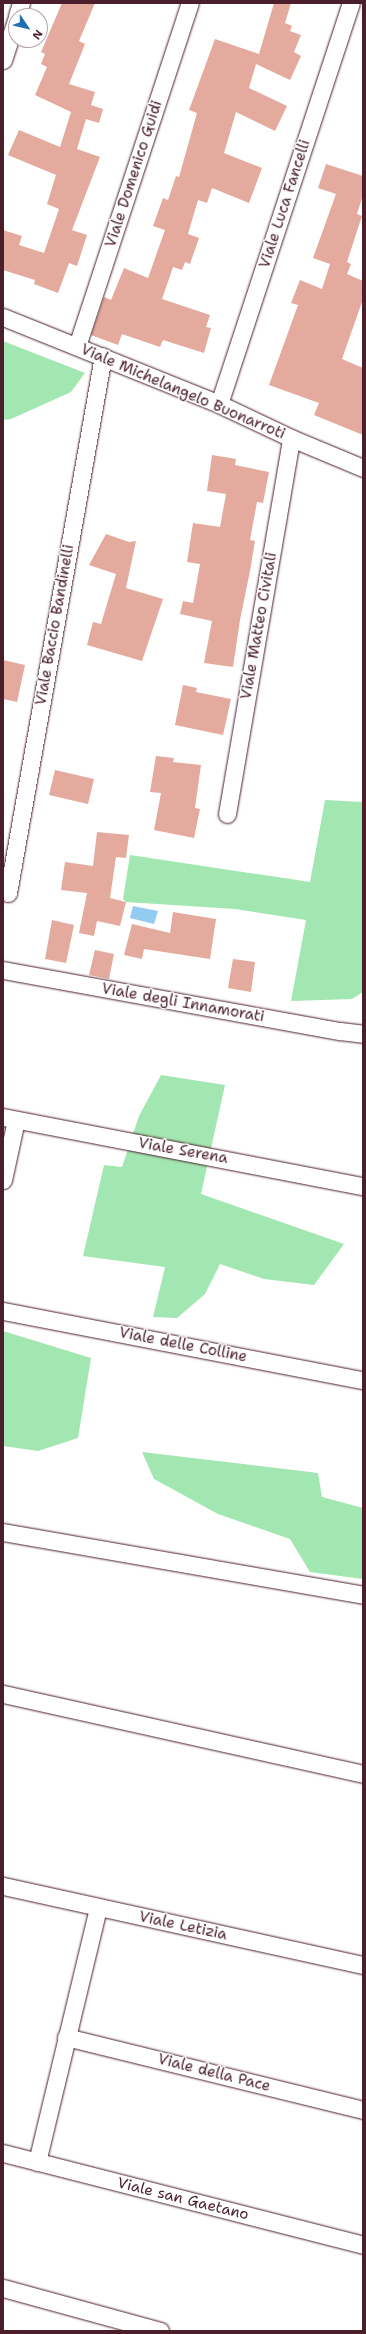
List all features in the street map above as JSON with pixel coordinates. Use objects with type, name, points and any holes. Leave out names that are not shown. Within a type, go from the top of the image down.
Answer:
[{"type":"street","name":"Viale Domenico Guidi","points":[[77,346],[190,3]]},
{"type":"street","name":"Viale Luca Fancelli","points":[[219,404],[351,3]]},
{"type":"street","points":[[3,60],[8,45]]},
{"type":"street","name":"Viale Michelangelo Buonarroti","points":[[3,317],[219,404],[291,438],[363,468]]},
{"type":"street","name":"Viale Baccio Bandinelli","points":[[8,893],[103,356]]},
{"type":"street","name":"Viale Matteo Civitali","points":[[227,814],[291,438]]},
{"type":"street","name":"Viale degli Innamorati","points":[[3,970],[363,1034]]},
{"type":"street","points":[[3,1180],[9,1118]]},
{"type":"street","name":"Viale Serena","points":[[9,1118],[363,1186]]},
{"type":"street","name":"Viale delle Colline","points":[[3,1311],[363,1380]]},
{"type":"street","points":[[3,1532],[363,1595]]},
{"type":"street","points":[[3,1694],[363,1774]]},
{"type":"street","name":"Viale Letizia","points":[[3,1886],[363,1965]]},
{"type":"street","points":[[37,2162],[98,1907]]},
{"type":"street","name":"Viale della Pace","points":[[66,2037],[363,2110]]},
{"type":"street","name":"Viale san Gaetano","points":[[3,2154],[363,2245]]},
{"type":"street","points":[[3,2288],[160,2331]]},
{"type":"green space","points":[[3,341],[85,373],[71,392],[11,419],[3,420]]},
{"type":"green space","points":[[325,800],[363,802],[363,992],[352,999],[291,1001],[306,920],[235,909],[126,902],[123,899],[130,855],[310,882]]},
{"type":"green space","points":[[161,1075],[225,1085],[201,1194],[344,1244],[314,1285],[264,1279],[220,1264],[205,1294],[177,1318],[153,1317],[165,1267],[83,1256],[104,1165],[122,1167],[139,1116]]},
{"type":"green space","points":[[3,1331],[91,1358],[78,1438],[38,1451],[3,1446]]},
{"type":"green space","points":[[142,1452],[318,1473],[322,1497],[363,1508],[363,1579],[310,1572],[290,1539],[218,1514],[154,1479]]},
{"type":"water","points":[[133,906],[158,911],[154,924],[130,918]]},
{"type":"building","points":[[62,3],[95,3],[79,41],[85,44],[69,84],[95,92],[91,105],[103,109],[99,123],[86,119],[77,149],[100,157],[72,230],[87,235],[77,266],[69,263],[58,293],[34,284],[35,280],[3,270],[3,230],[22,236],[19,245],[44,253],[59,209],[47,204],[56,175],[8,155],[19,130],[60,147],[71,112],[35,95],[47,67],[41,64],[45,54],[41,52],[43,48],[48,48],[48,36]]},
{"type":"building","points":[[274,3],[291,3],[285,23],[292,26],[290,31],[301,35],[294,52],[301,56],[290,80],[256,64],[249,88],[287,106],[275,131],[236,112],[224,153],[262,168],[249,203],[212,188],[207,203],[198,200],[188,234],[199,238],[190,264],[185,262],[182,270],[173,267],[162,299],[210,315],[206,327],[211,328],[204,353],[163,340],[160,347],[122,334],[118,345],[91,335],[104,297],[111,300],[124,268],[148,278],[165,230],[153,226],[163,198],[168,200],[176,176],[179,177],[197,113],[189,110],[215,39],[259,54]]},
{"type":"building","points":[[326,164],[363,176],[363,195],[357,214],[362,216],[347,262],[351,264],[347,274],[363,281],[363,299],[342,359],[363,368],[363,435],[314,415],[319,403],[269,385],[298,305],[291,303],[300,280],[322,289],[330,264],[313,258],[336,194],[318,188]]},
{"type":"building","points":[[212,455],[236,459],[235,465],[269,472],[263,503],[257,502],[250,540],[255,541],[233,667],[204,663],[212,621],[180,614],[183,601],[193,603],[200,564],[187,562],[193,523],[220,527],[226,494],[207,491]]},
{"type":"building","points":[[106,534],[129,542],[136,541],[126,588],[163,599],[142,661],[87,645],[93,622],[101,624],[116,574],[89,565]]},
{"type":"building","points":[[3,660],[25,665],[17,702],[3,699]]},
{"type":"building","points":[[183,685],[197,688],[196,692],[231,699],[223,735],[175,725]]},
{"type":"building","points":[[156,756],[174,758],[173,762],[201,765],[195,808],[200,809],[194,838],[154,830],[161,793],[150,792]]},
{"type":"building","points":[[55,770],[94,779],[88,804],[49,795]]},
{"type":"building","points":[[97,832],[129,835],[126,858],[116,857],[110,898],[126,902],[120,926],[97,921],[94,936],[79,933],[87,893],[61,890],[65,862],[93,866]]},
{"type":"building","points":[[173,912],[216,919],[210,959],[144,949],[142,959],[124,955],[132,924],[170,933]]},
{"type":"building","points":[[52,920],[74,925],[66,963],[45,959]]},
{"type":"building","points":[[95,950],[114,954],[109,979],[89,975]]},
{"type":"building","points":[[233,959],[255,962],[251,992],[228,988]]}]
